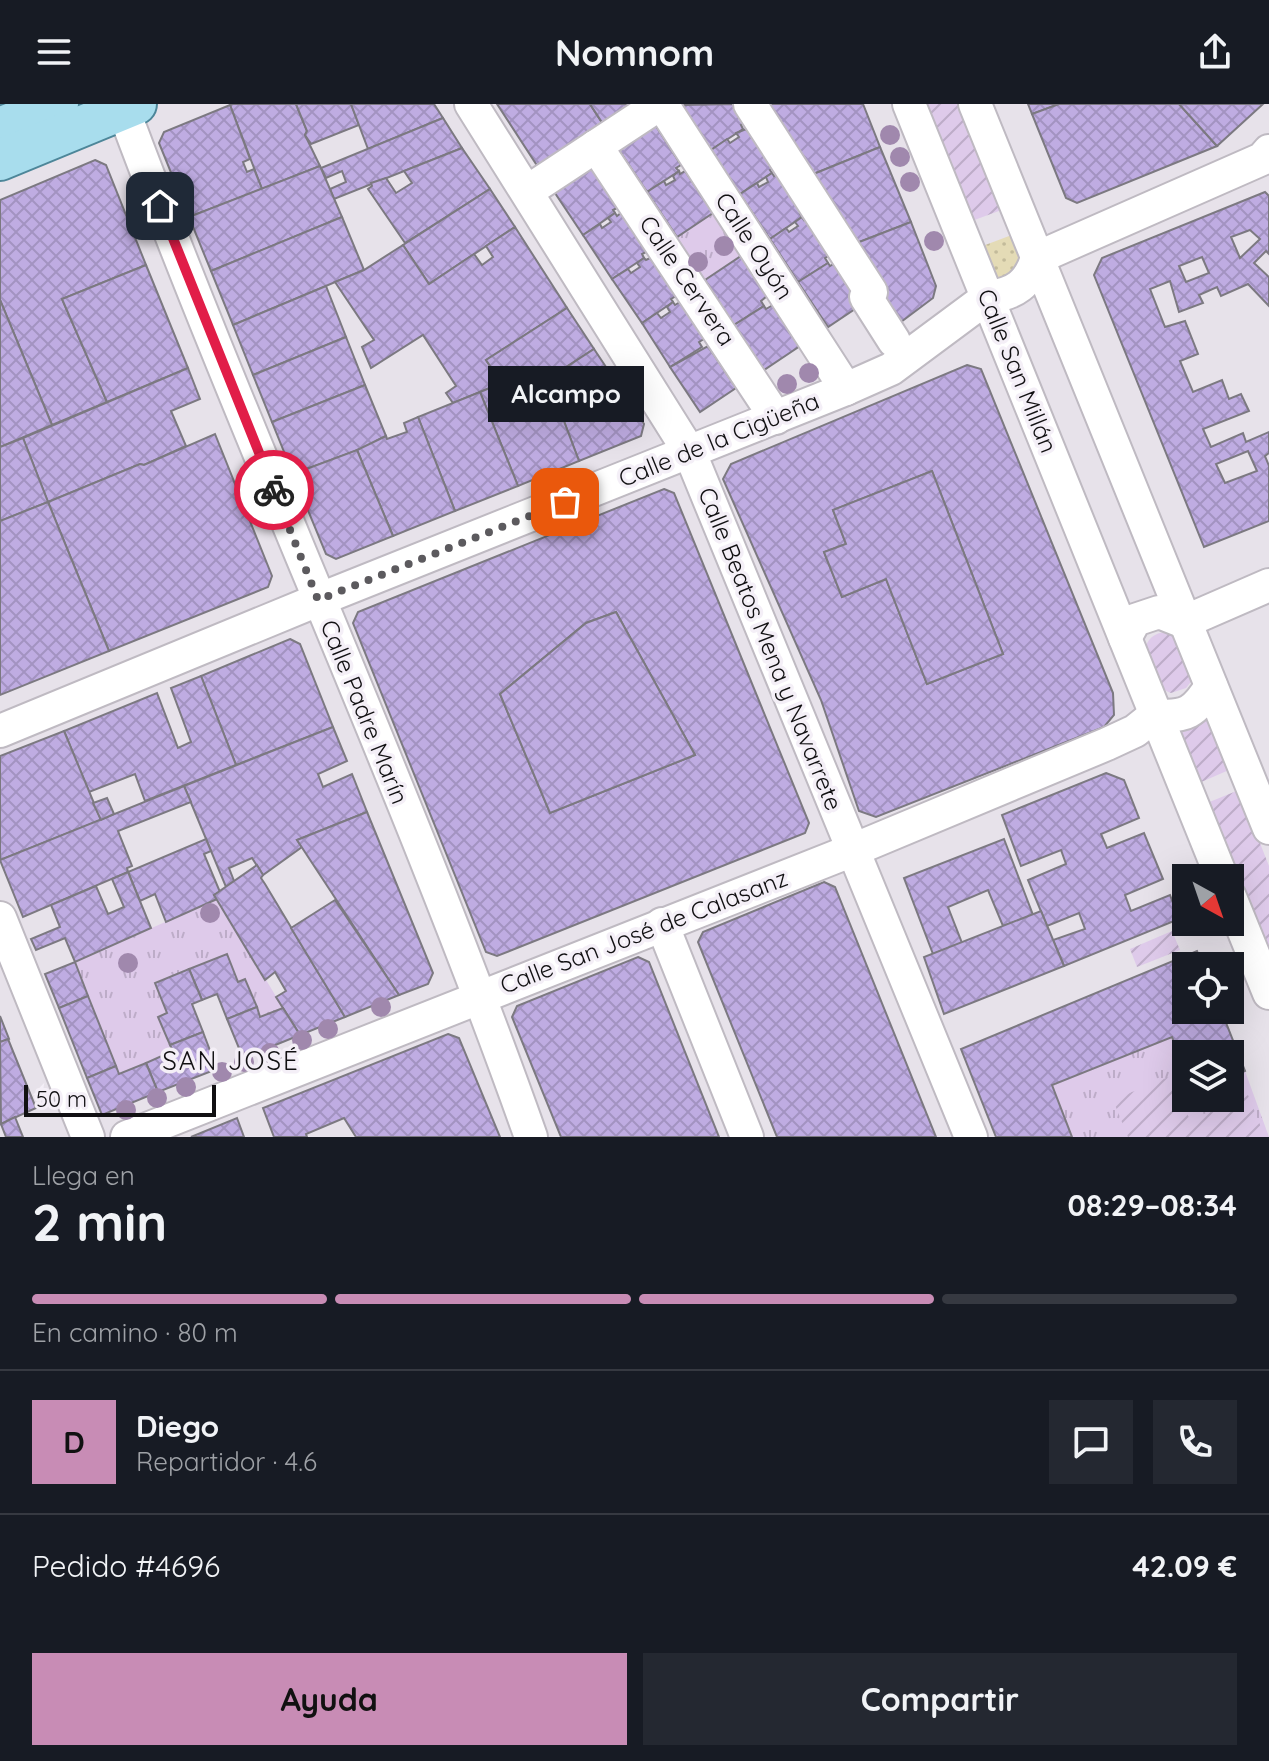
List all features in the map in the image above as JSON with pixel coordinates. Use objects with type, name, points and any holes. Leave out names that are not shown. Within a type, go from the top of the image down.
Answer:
[{"type":"main road","points":[[0,128],[58,104]]},
{"type":"main road","points":[[0,160],[129,107]]},
{"type":"street","name":"Calle Beatos Mena y Navarrete","points":[[471,104],[690,453],[971,1137]]},
{"type":"street","points":[[528,191],[661,104]]},
{"type":"street","name":"Calle Oyón","points":[[661,104],[846,389]]},
{"type":"street","points":[[750,104],[871,292],[866,297],[894,341]]},
{"type":"street","name":"Calle San Millán","points":[[909,104],[1216,864]]},
{"type":"street","points":[[975,104],[1269,828]]},
{"type":"street","name":"Calle Padre Marín","points":[[129,107],[318,600],[481,996],[531,1137]]},
{"type":"street","name":"Calle Cervera","points":[[596,146],[776,418]]},
{"type":"street","points":[[1037,258],[1267,158]]},
{"type":"street","name":"Calle de la Cigüeña","points":[[0,731],[891,369],[988,297],[1006,295],[1024,285],[1037,258]]},
{"type":"street","points":[[1125,638],[1135,620],[1159,612],[1184,622],[1269,585]]},
{"type":"street","points":[[1155,715],[1184,715],[1196,708],[1211,686]]},
{"type":"street","name":"Calle San José de Calasanz","points":[[127,1137],[853,850],[1107,744],[1135,731],[1155,715]]},
{"type":"street","points":[[0,918],[88,1137]]},
{"type":"street","points":[[662,924],[747,1137]]},
{"type":"street","points":[[1244,931],[1269,993]]},
{"type":"green space","points":[[922,104],[964,104],[1007,208],[969,222]]},
{"type":"green space","points":[[713,213],[741,256],[705,280],[677,237]]},
{"type":"green space","points":[[1164,632],[1177,635],[1194,678],[1186,688],[1171,693],[1156,681],[1146,662],[1147,643],[1153,636]]},
{"type":"green space","points":[[1206,709],[1229,770],[1199,783],[1173,720]]},
{"type":"green space","points":[[1239,790],[1269,866],[1269,958],[1244,896],[1244,864],[1231,864],[1207,803]]},
{"type":"green space","points":[[217,899],[283,1008],[260,1017],[246,980],[238,982],[227,954],[155,983],[167,1013],[158,1018],[173,1051],[119,1074],[75,962]]},
{"type":"green space","points":[[1172,931],[1180,950],[1137,967],[1130,949]]},
{"type":"green space","points":[[1172,1037],[1172,1112],[1244,1112],[1245,1071],[1269,1137],[1072,1137],[1052,1085]]},
{"type":"green space","points":[[1171,1076],[1172,1112],[1187,1112],[1190,1120],[1209,1112],[1244,1112],[1244,1097],[1248,1095],[1265,1137],[1128,1137],[1113,1100]]},
{"type":"sand","points":[[1017,233],[1024,267],[1002,278],[995,277],[980,247]]},
{"type":"building","points":[[296,104],[307,131],[305,135],[320,166],[262,189],[230,105]]},
{"type":"building","points":[[296,104],[351,104],[359,125],[311,144],[305,135],[307,131]]},
{"type":"building","points":[[351,104],[434,104],[443,118],[368,149]]},
{"type":"building","points":[[497,104],[590,104],[605,127],[540,170]]},
{"type":"building","points":[[590,104],[639,104],[605,127]]},
{"type":"building","points":[[590,104],[639,104],[605,127]]},
{"type":"building","points":[[733,104],[745,123],[741,125],[743,129],[711,150],[682,105]]},
{"type":"building","points":[[766,104],[863,104],[880,147],[811,175]]},
{"type":"building","points":[[1028,104],[1059,104],[1032,114]]},
{"type":"building","points":[[1059,104],[1179,104],[1217,146],[1077,203],[1066,198],[1032,114]]},
{"type":"building","points":[[1179,104],[1263,104],[1217,146]]},
{"type":"building","points":[[230,105],[250,159],[243,162],[247,172],[254,169],[262,189],[189,217],[159,143],[164,132]]},
{"type":"building","points":[[443,118],[462,148],[334,199],[330,189],[346,182],[342,171],[326,178],[321,168]]},
{"type":"building","points":[[654,123],[681,165],[676,168],[679,171],[647,192],[617,147]]},
{"type":"building","points":[[749,128],[775,167],[770,170],[772,173],[740,194],[711,150],[727,139],[730,143],[739,137],[736,133]]},
{"type":"building","points":[[880,147],[911,222],[854,244],[811,175]]},
{"type":"building","points":[[462,148],[490,189],[405,243],[368,189],[371,183],[386,178],[396,193],[412,183],[404,171]]},
{"type":"building","points":[[95,160],[106,165],[146,265],[62,299],[107,402],[52,425],[0,300],[0,200]]},
{"type":"building","points":[[320,166],[342,217],[211,271],[189,217]]},
{"type":"building","points":[[590,166],[617,208],[613,210],[615,213],[583,235],[553,190]]},
{"type":"building","points":[[679,171],[680,174],[685,171],[713,213],[677,237],[647,192],[664,181],[666,185],[675,180],[673,176]]},
{"type":"building","points":[[772,173],[774,176],[778,173],[804,212],[800,214],[802,217],[770,239],[740,194],[757,183],[759,187],[768,182],[766,177]]},
{"type":"building","points":[[490,189],[515,227],[429,284],[403,245]]},
{"type":"building","points":[[1265,192],[1269,196],[1269,254],[1266,251],[1254,263],[1269,277],[1269,306],[1248,284],[1221,296],[1217,287],[1199,295],[1203,303],[1179,312],[1170,281],[1150,289],[1165,327],[1185,321],[1198,354],[1180,361],[1193,392],[1222,380],[1229,399],[1241,394],[1249,411],[1203,429],[1211,447],[1243,433],[1246,442],[1269,432],[1269,453],[1265,456],[1269,466],[1269,521],[1204,547],[1094,275],[1102,258]],"holes":[[[1250,230],[1260,239],[1240,258],[1231,237]],[[1202,257],[1209,273],[1186,282],[1179,266]],[[1248,451],[1257,471],[1225,483],[1216,464]]]},
{"type":"building","points":[[615,213],[617,216],[621,213],[646,252],[642,254],[644,258],[612,279],[583,235],[600,224],[602,228],[611,222],[608,218]]},
{"type":"building","points":[[342,217],[364,270],[233,325],[211,271]]},
{"type":"building","points":[[802,217],[804,220],[808,217],[832,254],[825,258],[828,263],[798,282],[770,239],[786,228],[789,232],[798,226],[795,222]]},
{"type":"building","points":[[911,222],[936,286],[933,298],[893,328],[854,244]]},
{"type":"building","points":[[515,227],[567,308],[486,360],[502,383],[453,403],[446,393],[456,386],[423,335],[371,368],[362,347],[374,340],[335,282],[364,270],[403,245],[429,284],[474,254],[482,265],[493,257],[486,246]]},
{"type":"building","points":[[741,256],[767,296],[761,301],[764,306],[734,325],[705,280]]},
{"type":"building","points":[[650,258],[676,296],[671,299],[673,302],[642,323],[612,279],[628,269],[631,273],[640,267],[637,263]]},
{"type":"building","points":[[837,262],[864,303],[828,327],[798,282],[828,263],[830,266]]},
{"type":"building","points":[[146,265],[188,368],[107,402],[62,299]]},
{"type":"building","points":[[326,286],[346,337],[253,375],[233,325]]},
{"type":"building","points":[[0,300],[52,425],[0,447]]},
{"type":"building","points":[[673,302],[675,305],[680,302],[704,339],[699,342],[702,347],[670,367],[642,323],[657,313],[661,318],[670,312],[667,307]]},
{"type":"building","points":[[773,305],[800,346],[764,370],[734,325],[764,306],[766,309]]},
{"type":"building","points":[[567,308],[594,349],[514,401],[486,360]]},
{"type":"building","points":[[346,337],[365,385],[272,422],[253,375]]},
{"type":"building","points":[[708,346],[736,388],[700,412],[670,367]]},
{"type":"building","points":[[594,349],[644,424],[641,436],[579,461],[548,379]]},
{"type":"building","points":[[967,365],[981,369],[1113,693],[1114,715],[1104,727],[876,817],[859,811],[821,700],[723,479],[731,464]],"holes":[[[932,471],[1003,654],[927,684],[886,579],[842,597],[824,552],[846,544],[833,510]]]},
{"type":"building","points":[[188,368],[200,399],[171,411],[186,446],[48,502],[23,438]]},
{"type":"building","points":[[548,379],[579,461],[518,486],[480,392],[502,383],[514,401]]},
{"type":"building","points":[[365,385],[386,436],[377,443],[293,474],[272,422]]},
{"type":"building","points":[[480,392],[518,486],[455,511],[418,417]]},
{"type":"building","points":[[418,417],[455,511],[393,536],[357,450],[386,436],[387,439],[407,432],[404,423]]},
{"type":"building","points":[[215,434],[272,576],[268,587],[109,651],[48,502]]},
{"type":"building","points":[[23,438],[48,502],[0,521],[0,447]]},
{"type":"building","points":[[357,450],[393,536],[336,559],[326,554],[293,474]]},
{"type":"building","points":[[932,471],[1003,654],[927,684],[886,579],[842,597],[824,552],[846,544],[833,510]]},
{"type":"building","points":[[664,489],[674,493],[809,823],[805,833],[497,956],[486,952],[353,623],[358,612]],"holes":[[[616,612],[695,755],[550,813],[500,694],[586,623]]]},
{"type":"building","points":[[48,502],[109,651],[0,695],[0,521]]},
{"type":"building","points":[[616,612],[695,755],[550,813],[500,694],[586,623]]},
{"type":"building","points":[[290,639],[300,644],[333,727],[236,765],[201,676]]},
{"type":"building","points":[[201,676],[236,765],[145,801],[135,774],[89,792],[64,731],[157,693],[178,748],[191,742],[171,688]]},
{"type":"building","points":[[333,727],[347,761],[318,774],[323,787],[352,774],[367,812],[297,840],[302,847],[263,875],[252,858],[229,868],[234,881],[226,887],[184,786]]},
{"type":"building","points":[[64,731],[101,820],[0,860],[0,756]]},
{"type":"building","points":[[1106,773],[1124,780],[1139,818],[1101,834],[1107,848],[1144,833],[1163,879],[1125,895],[1131,911],[1170,895],[1172,922],[1064,966],[1053,940],[1085,929],[1079,913],[1047,926],[1028,880],[1066,864],[1061,850],[1021,866],[1002,815]]},
{"type":"building","points":[[184,786],[191,802],[118,831],[132,866],[127,868],[128,872],[23,917],[0,860]]},
{"type":"building","points":[[107,798],[114,814],[101,820],[93,803]]},
{"type":"building","points":[[367,812],[433,973],[428,984],[399,995],[297,840]]},
{"type":"building","points":[[206,839],[211,851],[204,854],[220,892],[214,895],[217,899],[166,922],[155,894],[140,901],[128,872]]},
{"type":"building","points":[[1004,839],[1033,915],[1003,926],[988,890],[948,907],[962,943],[933,954],[904,878]]},
{"type":"building","points":[[257,865],[263,875],[261,878],[345,1017],[300,1035],[276,997],[286,991],[275,972],[265,980],[214,895]]},
{"type":"building","points":[[128,872],[151,928],[75,962],[65,938],[36,950],[31,939],[60,927],[51,905],[96,886],[108,914],[115,911],[124,907],[112,879]]},
{"type":"building","points":[[824,882],[835,887],[936,1137],[777,1137],[698,942],[703,932]]},
{"type":"building","points":[[335,900],[399,995],[345,1017],[291,928]]},
{"type":"building","points":[[1041,911],[1064,966],[944,1014],[924,957]]},
{"type":"building","points":[[227,954],[238,982],[245,979],[257,1007],[227,1019],[217,994],[202,1000],[189,969]]},
{"type":"building","points":[[638,957],[649,962],[719,1137],[561,1137],[512,1017],[517,1006]]},
{"type":"building","points":[[1172,961],[1172,1024],[1227,1024],[1233,1040],[1173,1040],[1172,1037],[1052,1085],[1072,1137],[996,1137],[961,1049]]},
{"type":"building","points":[[75,962],[88,996],[59,1008],[45,974]]},
{"type":"building","points":[[189,969],[202,1000],[192,1004],[203,1032],[170,1045],[158,1017],[167,1013],[155,983]]},
{"type":"building","points":[[88,996],[116,1066],[87,1078],[59,1008]]},
{"type":"building","points":[[257,1007],[260,1017],[283,1008],[300,1035],[243,1058],[227,1019]]},
{"type":"building","points":[[0,1016],[9,1039],[0,1042]]},
{"type":"building","points":[[203,1032],[217,1069],[158,1092],[146,1063],[173,1051],[170,1045]]},
{"type":"building","points":[[448,1034],[459,1038],[500,1137],[356,1137],[344,1118],[306,1134],[307,1137],[274,1137],[263,1108]]},
{"type":"building","points":[[8,1039],[36,1108],[1,1124],[0,1042]]},
{"type":"building","points":[[146,1063],[158,1092],[102,1115],[87,1078],[116,1066],[119,1074]]},
{"type":"building","points":[[15,1117],[23,1137],[6,1137],[1,1124]]},
{"type":"building","points":[[237,1118],[244,1137],[191,1137]]},
{"type":"way so far","points":[[274,490],[318,600],[565,502]]},
{"type":"place","name":"Alcampo","points":[[565,502]]},
{"type":"district","name":"SAN JOSÉ","points":[[231,1061]]},
{"type":"route","points":[[160,206],[274,490]]}]
